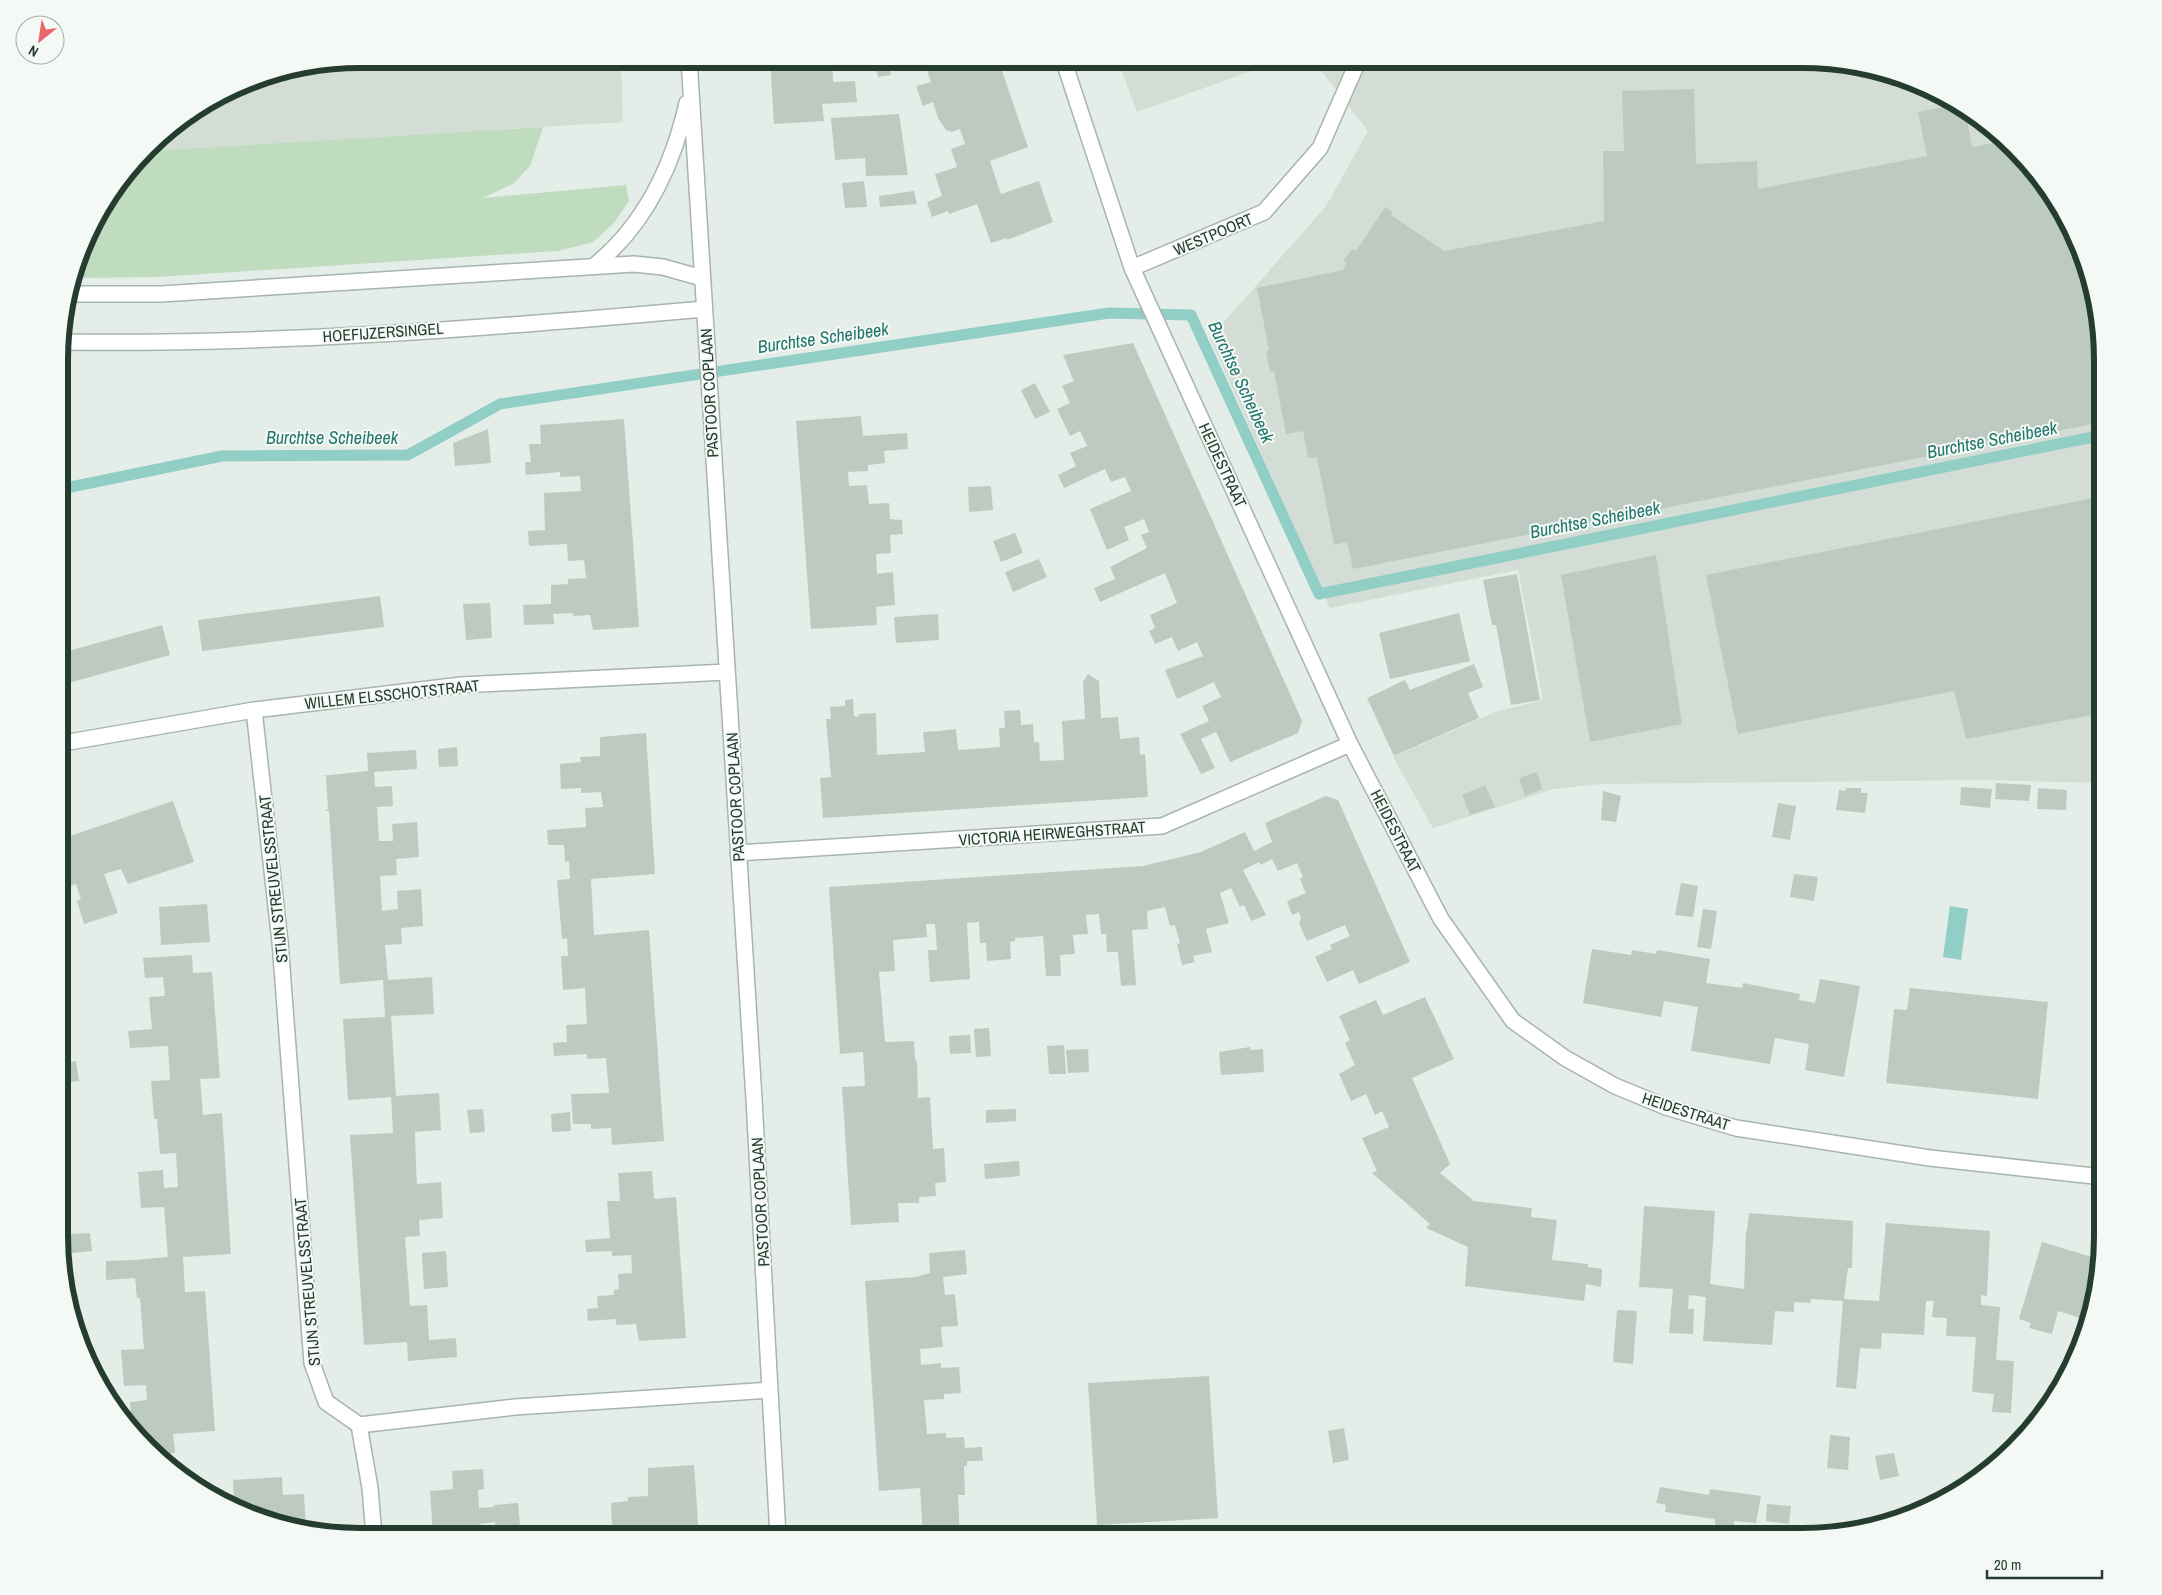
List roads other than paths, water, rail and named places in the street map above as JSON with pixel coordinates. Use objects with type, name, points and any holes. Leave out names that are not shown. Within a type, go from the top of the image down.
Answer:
[{"type":"street","name":"PASTOOR COPLAAN","points":[[690,68],[778,1528]]},
{"type":"street","name":"HEIDESTRAAT","points":[[1066,68],[1132,268],[1350,744],[1441,919],[1513,1021],[1565,1058],[1615,1086],[1666,1107],[1736,1128],[1930,1158],[2094,1176]]},
{"type":"street","name":"WESTPOORT","points":[[1132,268],[1264,212],[1320,148],[1355,68]]},
{"type":"street","points":[[594,266],[611,253],[632,230],[654,195],[679,136],[691,84]]},
{"type":"street","points":[[75,294],[161,294],[634,264],[663,267],[702,278]]},
{"type":"street","name":"HOEFIJZERSINGEL","points":[[68,342],[164,344],[361,335],[704,309]]},
{"type":"street","name":"WILLEM ELSSCHOTSTRAAT","points":[[68,742],[254,710],[461,685],[727,672]]},
{"type":"street","name":"STIJN STREUVELSSTRAAT","points":[[254,710],[280,942],[312,1362],[326,1402],[359,1425]]},
{"type":"street","name":"VICTORIA HEIRWEGHSTRAAT","points":[[738,853],[1162,826],[1350,744]]},
{"type":"street","points":[[373,1528],[370,1488],[359,1425],[515,1407],[770,1390]]},
{"type":"water","points":[[1950,906],[1968,909],[1961,960],[1943,957]]},
{"type":"waterway","name":"Burchtse Scheibeek","points":[[68,488],[222,456],[408,455],[500,404],[1109,313],[1191,315],[1319,594],[2094,437]]}]
